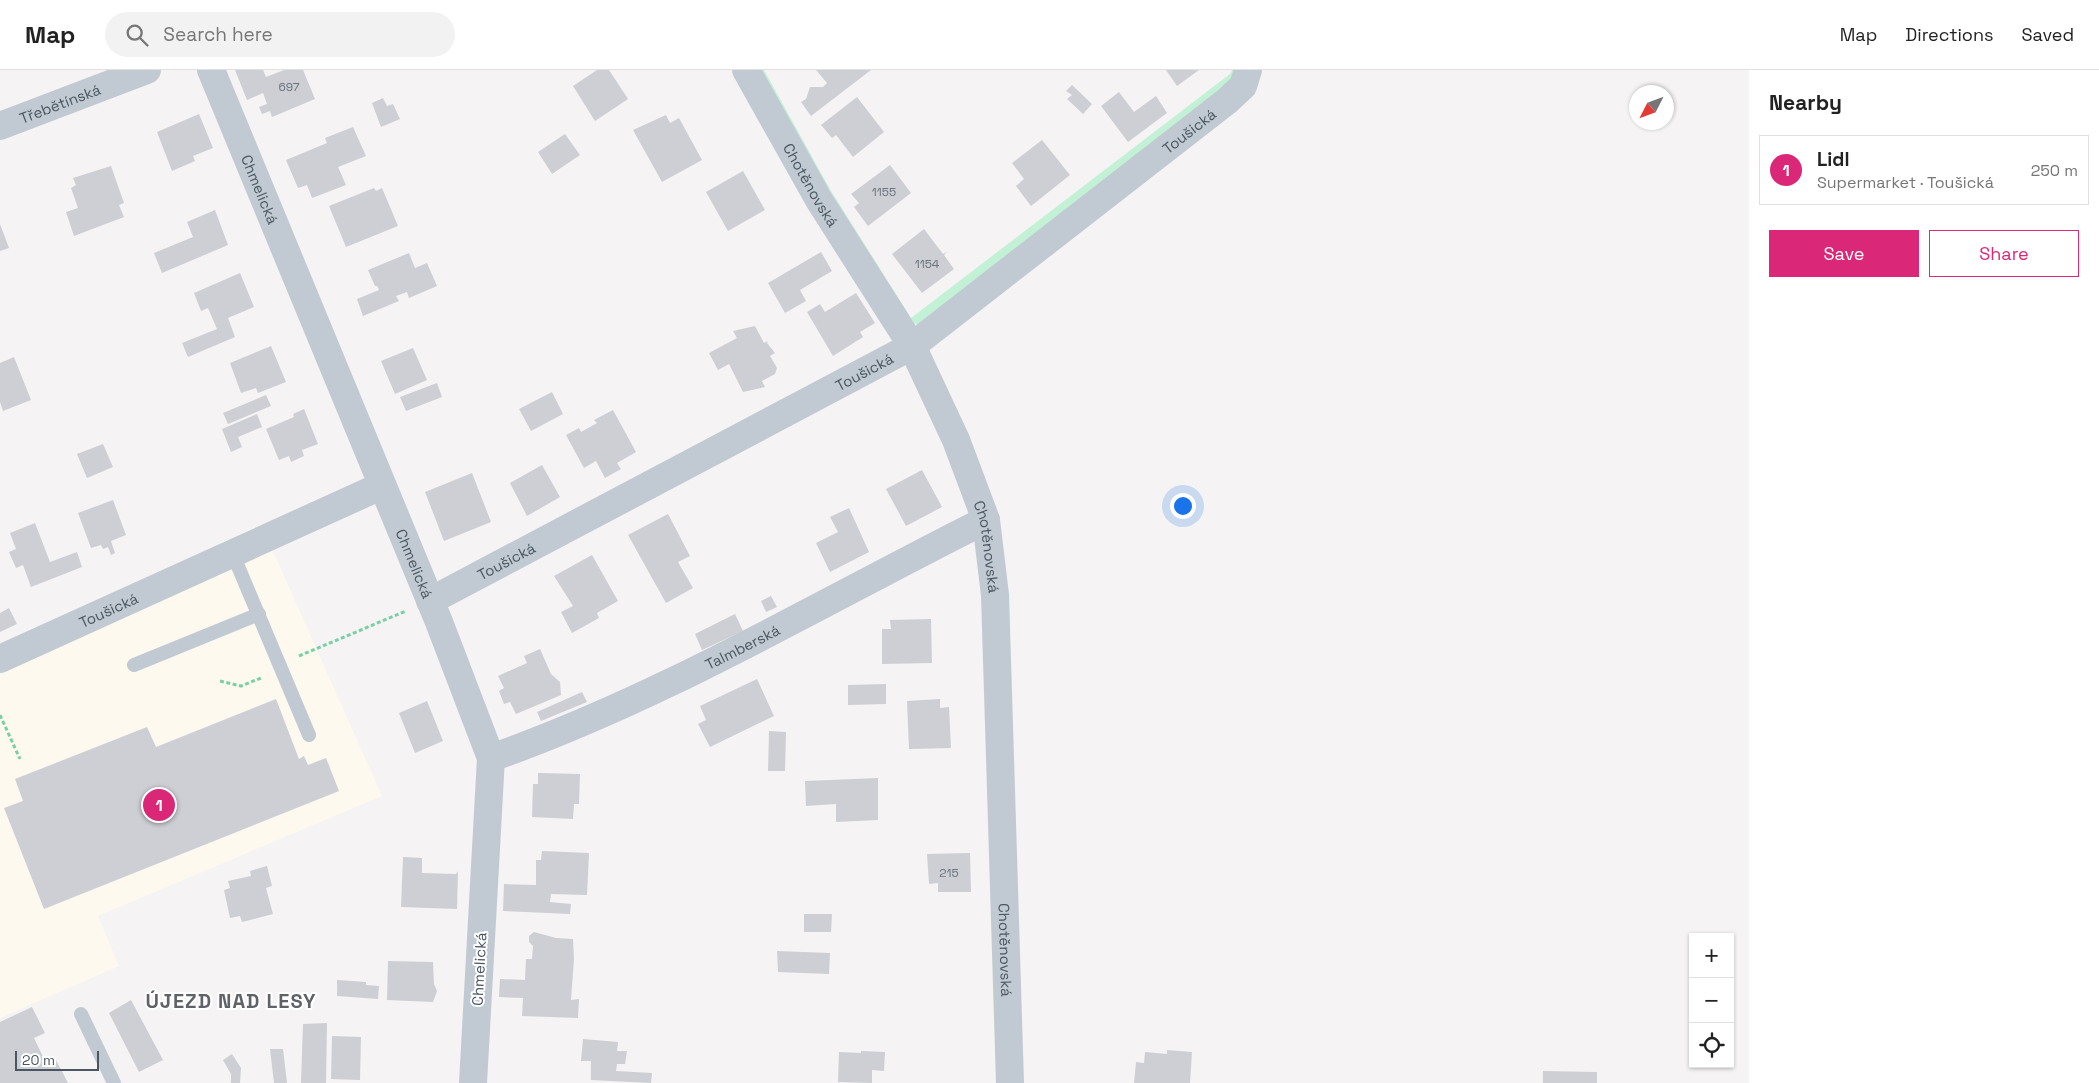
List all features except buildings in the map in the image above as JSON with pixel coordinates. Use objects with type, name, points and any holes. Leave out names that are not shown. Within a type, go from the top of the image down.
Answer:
[{"type":"street","name":"Třebětínská","points":[[0,126],[147,70]]},
{"type":"street","name":"Chmelická","points":[[211,70],[430,601],[491,758],[473,1083]]},
{"type":"street","name":"Chotěnovská","points":[[746,70],[819,200],[912,346],[956,440],[986,520],[995,595],[1010,1083]]},
{"type":"street","name":"Toušická","points":[[430,601],[912,346],[1227,101],[1243,86],[1248,70]]},
{"type":"street","name":"Toušická","points":[[0,658],[381,486]]},
{"type":"street","name":"Talmberská","points":[[491,758],[541,740],[755,642],[986,520]]},
{"type":"lane","points":[[232,552],[309,735]]},
{"type":"lane","points":[[134,665],[259,614]]},
{"type":"lane","points":[[80,1014],[114,1083]]},
{"type":"path","points":[[220,681],[241,686],[265,676],[279,665],[430,601]]},
{"type":"path","points":[[0,715],[20,759]]},
{"type":"shaded area","points":[[261,524],[382,796],[98,916],[119,966],[0,1018],[0,651]]},
{"type":"green space","points":[[758,70],[764,70],[831,191],[911,318],[1230,74],[1232,70],[1237,70],[1227,86],[919,325],[907,321]]},
{"type":"place","name":"Lidl","points":[[159,805]]},
{"type":"district","name":"ÚJEZD NAD LESY","points":[[231,1001]]}]
